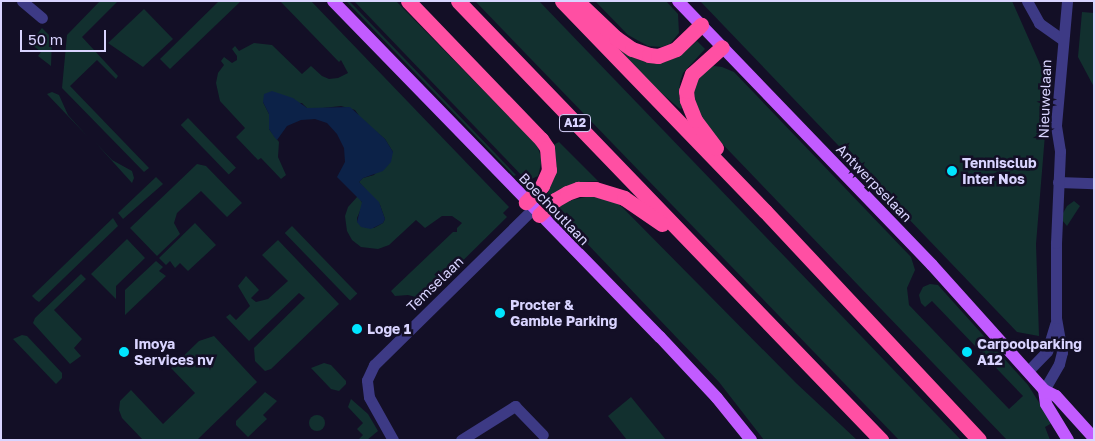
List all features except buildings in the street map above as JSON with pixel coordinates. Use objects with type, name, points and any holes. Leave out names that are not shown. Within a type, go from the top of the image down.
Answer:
[{"type":"highway","points":[[408,1],[541,139],[547,148],[549,170],[533,208]]},
{"type":"highway","name":"A12","points":[[458,1],[881,440]]},
{"type":"highway","points":[[562,1],[765,210],[980,440]]},
{"type":"highway","points":[[577,1],[616,38],[632,49],[649,55],[658,56],[676,49],[701,25]]},
{"type":"highway","points":[[722,47],[689,79],[686,91],[687,100],[701,129],[765,210]]},
{"type":"highway","points":[[533,208],[573,191],[585,188],[606,191],[636,205],[692,246]]},
{"type":"main road","name":"Boechoutlaan","points":[[333,1],[682,360],[751,440]]},
{"type":"main road","name":"Antwerpselaan","points":[[678,1],[932,265],[1044,390],[1056,396],[1094,438]]},
{"type":"main road","name":"Antwerpselaan","points":[[1044,390],[1046,404],[1068,440]]},
{"type":"street","points":[[22,1],[42,18]]},
{"type":"street","points":[[1027,1],[1039,22],[1063,40]]},
{"type":"street","name":"Nieuwelaan","points":[[1044,390],[1062,357],[1056,318],[1056,243],[1060,151],[1056,125],[1067,1]]},
{"type":"street","points":[[1058,182],[1094,183]]},
{"type":"street","name":"Temselaan","points":[[393,440],[369,397],[368,380],[374,365],[533,208]]},
{"type":"street","name":"Nieuwelaan","points":[[1028,371],[1047,351],[1052,339],[1056,318]]},
{"type":"street","points":[[461,440],[515,406],[543,435]]},
{"type":"green space","points":[[100,1],[118,1],[82,37],[118,76],[116,79],[97,60],[70,86],[149,168],[144,172],[62,88],[67,35]]},
{"type":"green space","points":[[219,1],[241,1],[170,69],[160,59]]},
{"type":"green space","points":[[280,1],[311,1],[509,207],[503,213],[507,217],[424,299],[408,295],[395,296],[391,291],[453,232],[457,232],[457,228],[462,223],[452,216],[442,216],[425,228],[416,220],[389,245],[378,249],[361,247],[352,240],[347,231],[345,216],[348,207],[358,196],[363,204],[357,222],[374,228],[383,223],[385,219],[380,205],[359,182],[363,178],[374,175],[393,152],[385,139],[362,120],[355,110],[341,106],[314,109],[307,108],[302,103],[263,102],[269,114],[269,129],[279,142],[278,157],[286,175],[281,179],[261,158],[258,160],[236,137],[245,128],[220,101],[216,83],[218,73],[224,65],[221,61],[224,57],[232,63],[237,60],[237,56],[232,49],[235,46],[239,51],[254,43],[272,45],[302,74],[311,66],[322,76],[329,79],[338,78],[348,73],[341,60],[339,62]]},
{"type":"green space","points":[[346,1],[349,1],[355,7],[516,175],[514,176]]},
{"type":"green space","points":[[354,1],[396,1],[537,145],[542,160],[538,176],[527,181]]},
{"type":"green space","points":[[475,1],[539,1],[961,440],[899,440]]},
{"type":"green space","points":[[595,1],[666,1],[678,14],[679,33],[670,44],[661,47],[648,46],[628,35]]},
{"type":"green space","name":"Tennisclub Inter Nos","points":[[700,1],[1012,1],[1039,62],[1046,81],[1048,98],[1036,244],[1039,336],[1017,332]]},
{"type":"green space","points":[[144,9],[173,39],[143,67],[108,43]]},
{"type":"green space","points":[[1082,12],[1094,13],[1094,87],[1078,57]]},
{"type":"green space","points":[[42,28],[52,38],[51,66],[38,56],[41,52],[30,43]]},
{"type":"green space","points":[[697,41],[705,49],[683,73],[680,82],[679,97],[682,108],[680,109],[645,79],[615,46],[639,60],[665,62],[680,56]]},
{"type":"green space","points":[[714,66],[734,72],[911,257],[915,270],[907,288],[909,305],[1009,409],[1023,396],[932,301],[925,307],[921,303],[919,295],[923,287],[930,284],[938,285],[1028,385],[1052,423],[1045,427],[1050,440],[1007,440],[709,130],[701,120],[694,101],[694,89],[697,80],[709,68]]},
{"type":"green space","points":[[52,92],[59,95],[68,115],[88,137],[47,94]]},
{"type":"green space","points":[[188,118],[236,168],[229,175],[181,125]]},
{"type":"green space","points":[[95,142],[112,160],[132,171],[134,178],[132,183]]},
{"type":"green space","points":[[559,142],[598,181],[583,182],[545,200],[556,173],[553,145]]},
{"type":"green space","points":[[197,164],[206,166],[242,203],[227,217],[201,191],[177,213],[174,223],[180,234],[157,256],[130,228]]},
{"type":"green space","points":[[156,177],[163,184],[123,219],[118,213]]},
{"type":"green space","points":[[590,196],[616,202],[623,208],[796,383],[857,440],[764,440],[719,382],[557,212],[561,205],[568,201]]},
{"type":"green space","points":[[1074,201],[1080,206],[1067,226],[1062,220],[1062,215],[1067,206]]},
{"type":"green space","points":[[113,218],[118,226],[39,302],[36,300],[32,296]]},
{"type":"green space","points":[[195,223],[216,245],[188,271],[180,263],[175,268],[170,261],[166,265],[159,258]]},
{"type":"green space","points":[[292,226],[357,294],[350,301],[285,233]]},
{"type":"green space","points":[[127,239],[145,258],[116,286],[116,299],[91,274]]},
{"type":"green space","points":[[278,240],[339,304],[271,369],[265,371],[255,361],[254,348],[305,298],[299,293],[249,341],[226,317],[230,314],[236,320],[250,306],[238,286],[246,276],[259,290],[251,298],[256,302],[268,299],[288,281],[262,255]]},
{"type":"green space","points":[[156,261],[163,267],[159,271],[166,276],[125,315],[125,290]]},
{"type":"green space","points":[[81,274],[86,279],[54,310],[82,339],[74,348],[81,356],[70,364],[33,323],[35,318]]},
{"type":"green space","points":[[22,335],[27,336],[62,373],[62,378],[56,384],[13,339]]},
{"type":"green space","points":[[214,336],[257,382],[197,440],[143,440],[122,418],[119,410],[120,401],[131,390],[163,424],[195,393],[171,368],[199,341]]},
{"type":"green space","points":[[324,363],[331,365],[346,381],[346,384],[339,391],[331,389],[311,368]]},
{"type":"green space","points":[[265,392],[277,401],[263,415],[267,419],[248,437],[236,425],[236,421]]},
{"type":"green space","points":[[631,397],[666,440],[627,440],[608,416]]},
{"type":"green space","points":[[351,399],[368,414],[378,431],[367,440],[358,440],[363,435],[357,429],[363,423],[348,407]]},
{"type":"green space","points":[[317,415],[323,417],[325,423],[323,429],[317,431],[311,429],[309,423],[311,417]]},
{"type":"water","points":[[272,91],[293,98],[307,108],[350,107],[385,139],[393,152],[391,162],[383,171],[363,178],[359,182],[379,202],[385,219],[383,223],[371,229],[361,227],[357,222],[362,202],[337,177],[345,162],[344,148],[337,134],[327,123],[315,119],[301,120],[287,126],[277,140],[275,138],[269,129],[269,114],[263,102],[264,94]]},
{"type":"place","name":"Tennisclub Inter Nos","points":[[952,171]]},
{"type":"place","name":"Procter & Gamble Parking","points":[[500,313]]},
{"type":"place","name":"Loge 1","points":[[357,329]]},
{"type":"place","name":"Imoya Services nv","points":[[124,352]]},
{"type":"place","name":"Carpoolparking A12","points":[[967,352]]}]
